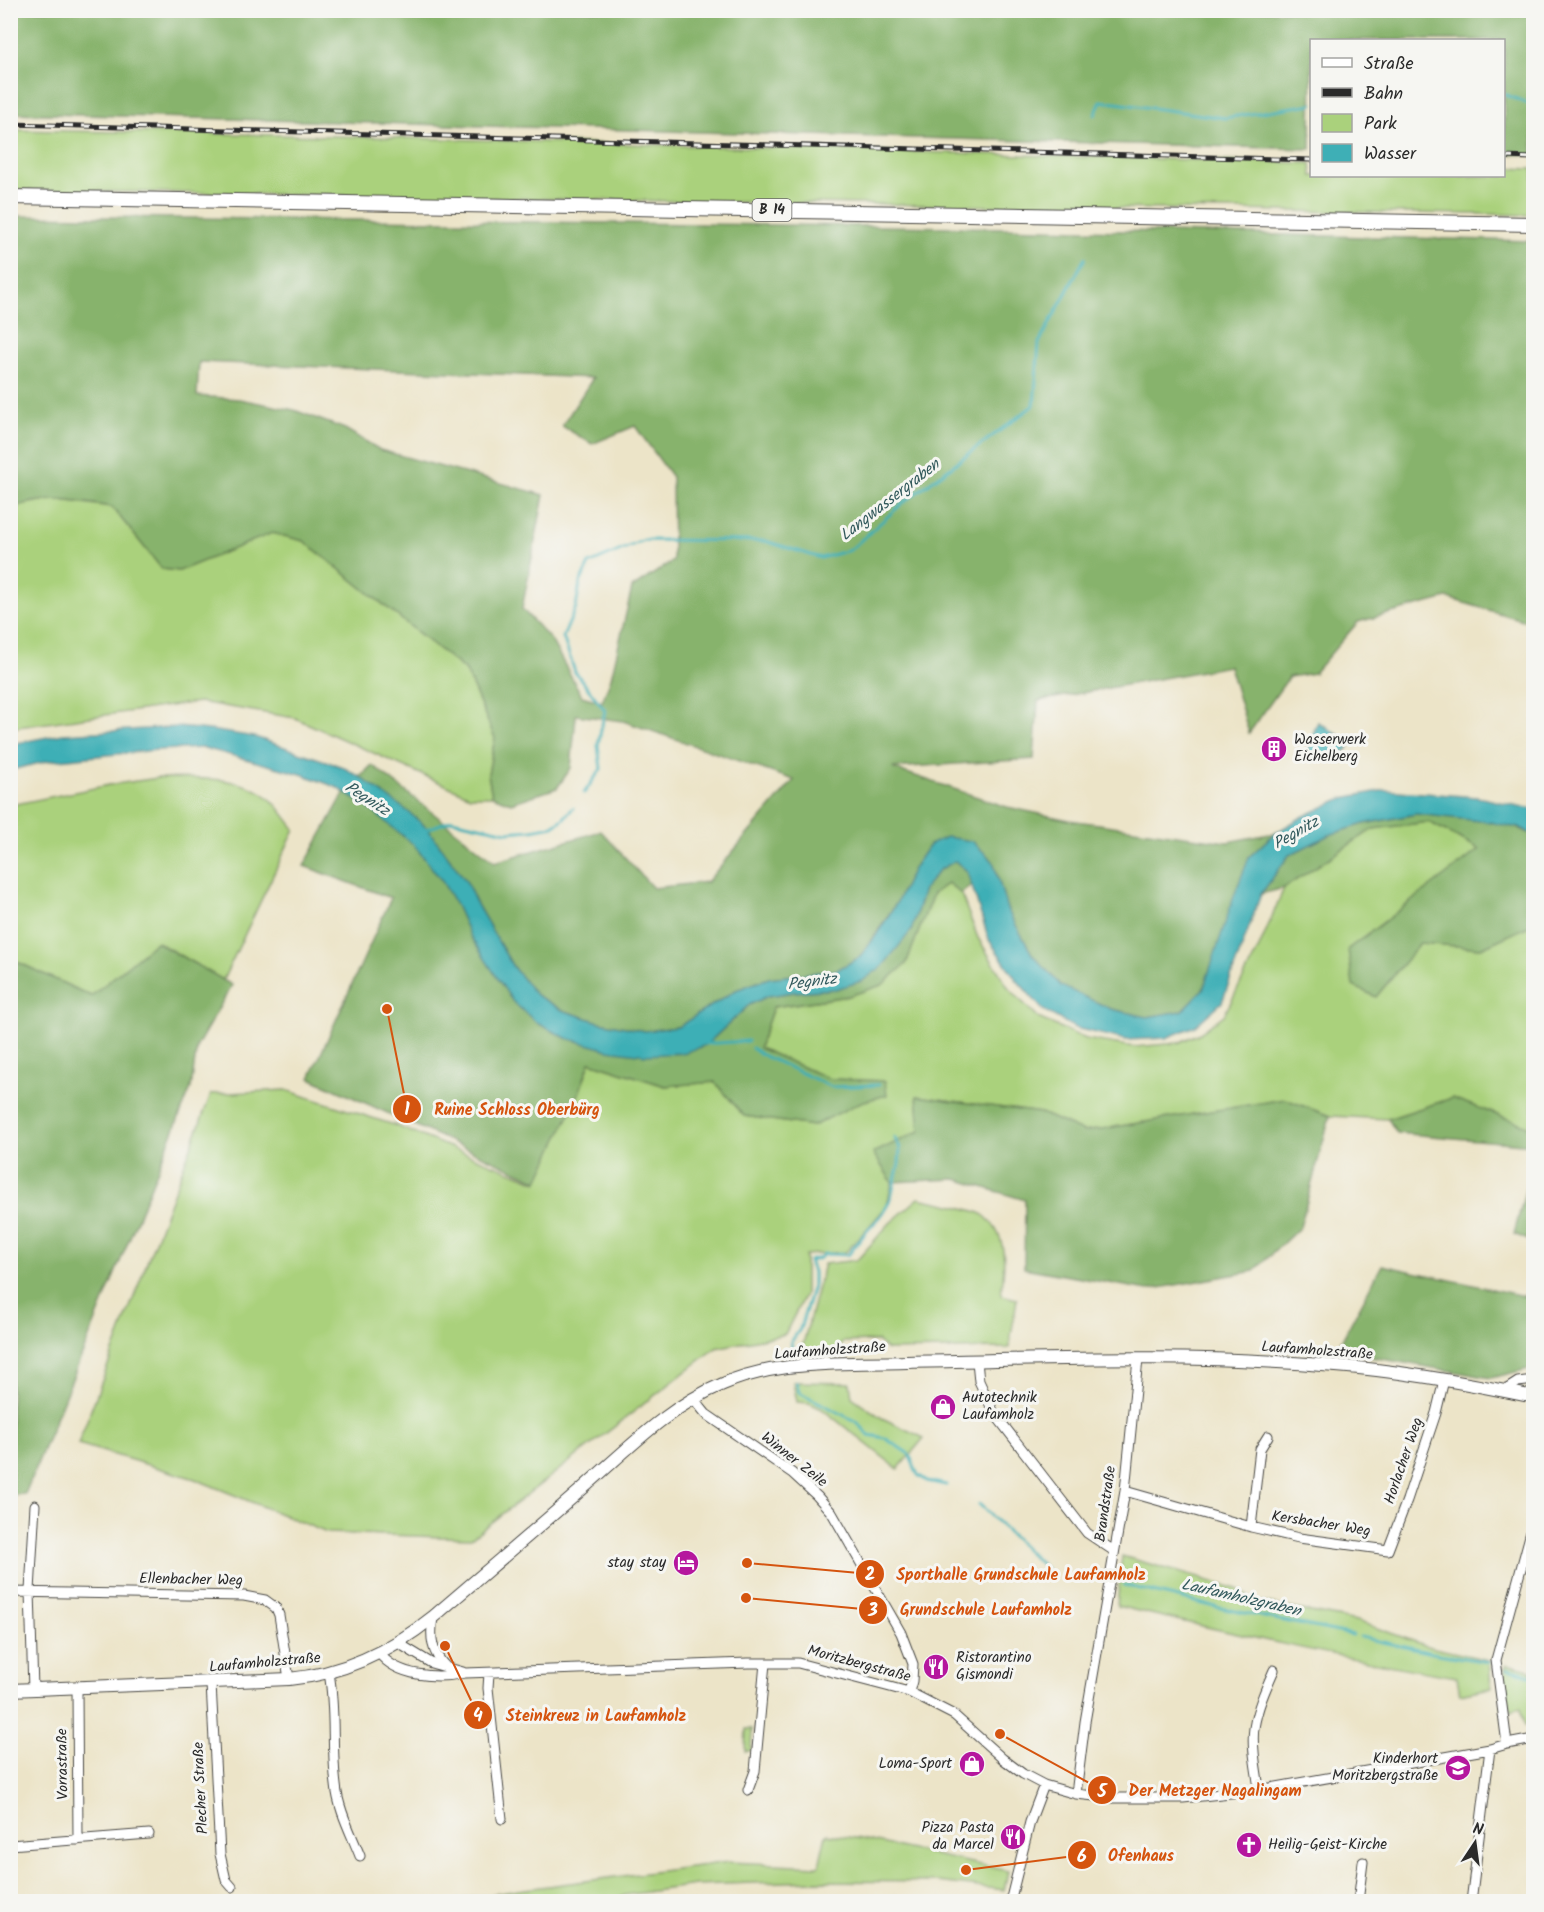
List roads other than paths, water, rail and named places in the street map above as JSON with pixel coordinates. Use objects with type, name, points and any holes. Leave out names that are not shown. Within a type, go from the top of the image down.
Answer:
[{"type":"main road","name":"B 14","points":[[10,197],[1533,224]]},
{"type":"main road","name":"Laufamholzstraße","points":[[10,1690],[211,1684],[289,1679],[329,1673],[379,1653],[398,1643],[433,1617],[647,1431],[693,1398],[724,1383],[755,1373],[797,1365],[977,1361],[1138,1359],[1312,1364],[1395,1372],[1533,1397]]},
{"type":"street","name":"Brandstraße","points":[[1076,1794],[1085,1722],[1125,1491],[1138,1359]]},
{"type":"street","points":[[977,1361],[979,1381],[994,1413],[1087,1533],[1114,1551]]},
{"type":"street","name":"Horlacher Weg","points":[[1388,1550],[1433,1422],[1444,1380]]},
{"type":"street","points":[[1504,1391],[1518,1382],[1533,1380]]},
{"type":"street","name":"Winner Zeile","points":[[693,1398],[706,1414],[805,1484],[832,1513],[901,1633],[913,1664],[909,1692]]},
{"type":"street","name":"Kersbacher Weg","points":[[1251,1527],[1260,1449],[1268,1436]]},
{"type":"street","name":"Kersbacher Weg","points":[[1125,1491],[1251,1527],[1299,1538],[1388,1550]]},
{"type":"street","points":[[33,1690],[30,1591],[34,1505]]},
{"type":"street","points":[[1507,1744],[1496,1660],[1533,1531]]},
{"type":"street","name":"Ellenbacher Weg","points":[[10,1592],[232,1595],[265,1600],[276,1608],[279,1615],[289,1679]]},
{"type":"street","points":[[433,1617],[431,1636],[433,1648],[446,1667]]},
{"type":"street","name":"Moritzbergstraße","points":[[398,1643],[422,1659],[465,1673]]},
{"type":"street","name":"Moritzbergstraße","points":[[379,1653],[388,1663],[397,1667],[427,1675],[453,1676],[465,1673],[798,1663],[909,1692],[954,1715],[1003,1759],[1044,1785],[1076,1794],[1113,1798],[1183,1798],[1259,1790],[1490,1749],[1533,1739]]},
{"type":"street","points":[[748,1790],[755,1771],[765,1664]]},
{"type":"street","points":[[1259,1790],[1254,1729],[1274,1670]]},
{"type":"street","points":[[329,1673],[333,1696],[336,1786],[342,1812],[360,1856]]},
{"type":"street","points":[[489,1673],[488,1688],[502,1819]]},
{"type":"street","name":"Plecher Straße","points":[[211,1684],[220,1854],[226,1880],[232,1887]]},
{"type":"street","name":"Vorrastraße","points":[[76,1688],[78,1840]]},
{"type":"street","points":[[1471,1902],[1490,1749]]},
{"type":"street","points":[[1010,1902],[1030,1822],[1044,1785]]},
{"type":"street","points":[[10,1845],[149,1834]]},
{"type":"street","points":[[1358,1902],[1363,1862]]},
{"type":"water","points":[[1318,722],[1348,741],[1349,747],[1346,751],[1309,759],[1309,743]]},
{"type":"water","name":"Pegnitz","points":[[177,727],[255,737],[343,767],[360,777],[427,828],[466,881],[513,967],[536,995],[562,1010],[599,1022],[645,1031],[678,1027],[736,990],[769,978],[837,970],[860,957],[897,902],[914,867],[929,845],[946,837],[972,841],[993,861],[1007,909],[1032,954],[1061,986],[1111,1009],[1147,1017],[1182,1011],[1203,990],[1249,857],[1275,833],[1302,817],[1343,798],[1385,790],[1477,797],[1533,809],[1533,835],[1523,829],[1489,822],[1416,814],[1364,824],[1329,835],[1289,855],[1261,894],[1222,1002],[1195,1026],[1166,1038],[1126,1040],[1075,1028],[1043,1010],[1016,979],[989,940],[967,871],[955,861],[939,870],[924,889],[911,931],[883,966],[862,981],[836,989],[768,996],[749,1005],[706,1045],[683,1053],[646,1055],[608,1050],[566,1038],[537,1023],[513,1002],[470,936],[442,881],[414,845],[366,806],[336,787],[301,774],[204,748],[157,750],[48,761],[11,770],[11,744],[63,734]]},
{"type":"waterway","name":"Langwassergraben","points":[[1505,94],[1534,106]]},
{"type":"waterway","name":"Langwassergraben","points":[[1095,115],[1101,101],[1225,118],[1310,104]]},
{"type":"waterway","name":"Langwassergraben","points":[[584,793],[601,769],[598,745],[605,710],[575,672],[563,637],[576,607],[580,583],[589,564],[644,540],[765,541],[821,558],[850,550],[904,502],[1034,405],[1039,343],[1085,258]]},
{"type":"waterway","name":"Langwassergraben","points":[[424,830],[452,820],[507,832],[532,830],[553,826],[573,808]]},
{"type":"waterway","name":"Laufamholzgraben","points":[[702,1044],[748,1041]]},
{"type":"waterway","name":"Laufamholzgraben","points":[[752,1048],[760,1054],[832,1087],[879,1085]]},
{"type":"waterway","name":"Laufamholzgraben","points":[[792,1349],[791,1342],[800,1329],[813,1286],[813,1272],[809,1261],[820,1258],[824,1254],[848,1255],[881,1216],[890,1201],[899,1164],[900,1148],[894,1137]]},
{"type":"waterway","name":"Laufamholzgraben","points":[[796,1382],[799,1392],[857,1422],[869,1435],[885,1438],[909,1454],[918,1475],[927,1481],[946,1485]]},
{"type":"waterway","name":"Laufamholzgraben","points":[[979,1504],[1046,1569]]},
{"type":"waterway","name":"Laufamholzgraben","points":[[1124,1585],[1220,1608],[1353,1635]]},
{"type":"waterway","name":"Laufamholzgraben","points":[[1360,1637],[1432,1653],[1489,1662]]},
{"type":"waterway","name":"Laufamholzgraben","points":[[1508,1669],[1534,1676]]},
{"type":"railway","points":[[10,124],[1310,160]]},
{"type":"railway","points":[[1505,157],[1534,158]]},
{"type":"place","name":"Wasserwerk Eichelberg","points":[[1274,749]]},
{"type":"place","name":"Ruine Schloss Oberbürg","points":[[387,1009]]},
{"type":"place","name":"Autotechnik Laufamholz","points":[[943,1407]]},
{"type":"place","name":"stay stay","points":[[686,1563]]},
{"type":"place","name":"Sporthalle Grundschule Laufamholz","points":[[747,1563]]},
{"type":"place","name":"Grundschule Laufamholz","points":[[746,1598]]},
{"type":"place","name":"Steinkreuz in Laufamholz","points":[[445,1646]]},
{"type":"place","name":"Ristorantino Gismondi","points":[[936,1667]]},
{"type":"place","name":"Der Metzger Nagalingam","points":[[1000,1734]]},
{"type":"place","name":"Loma-Sport","points":[[972,1764]]},
{"type":"place","name":"Kinderhort Moritzbergstraße","points":[[1458,1768]]},
{"type":"place","name":"Pizza Pasta da Marcel","points":[[1013,1837]]},
{"type":"place","name":"Heilig-Geist-Kirche","points":[[1249,1845]]},
{"type":"place","name":"Ofenhaus","points":[[966,1870]]}]
